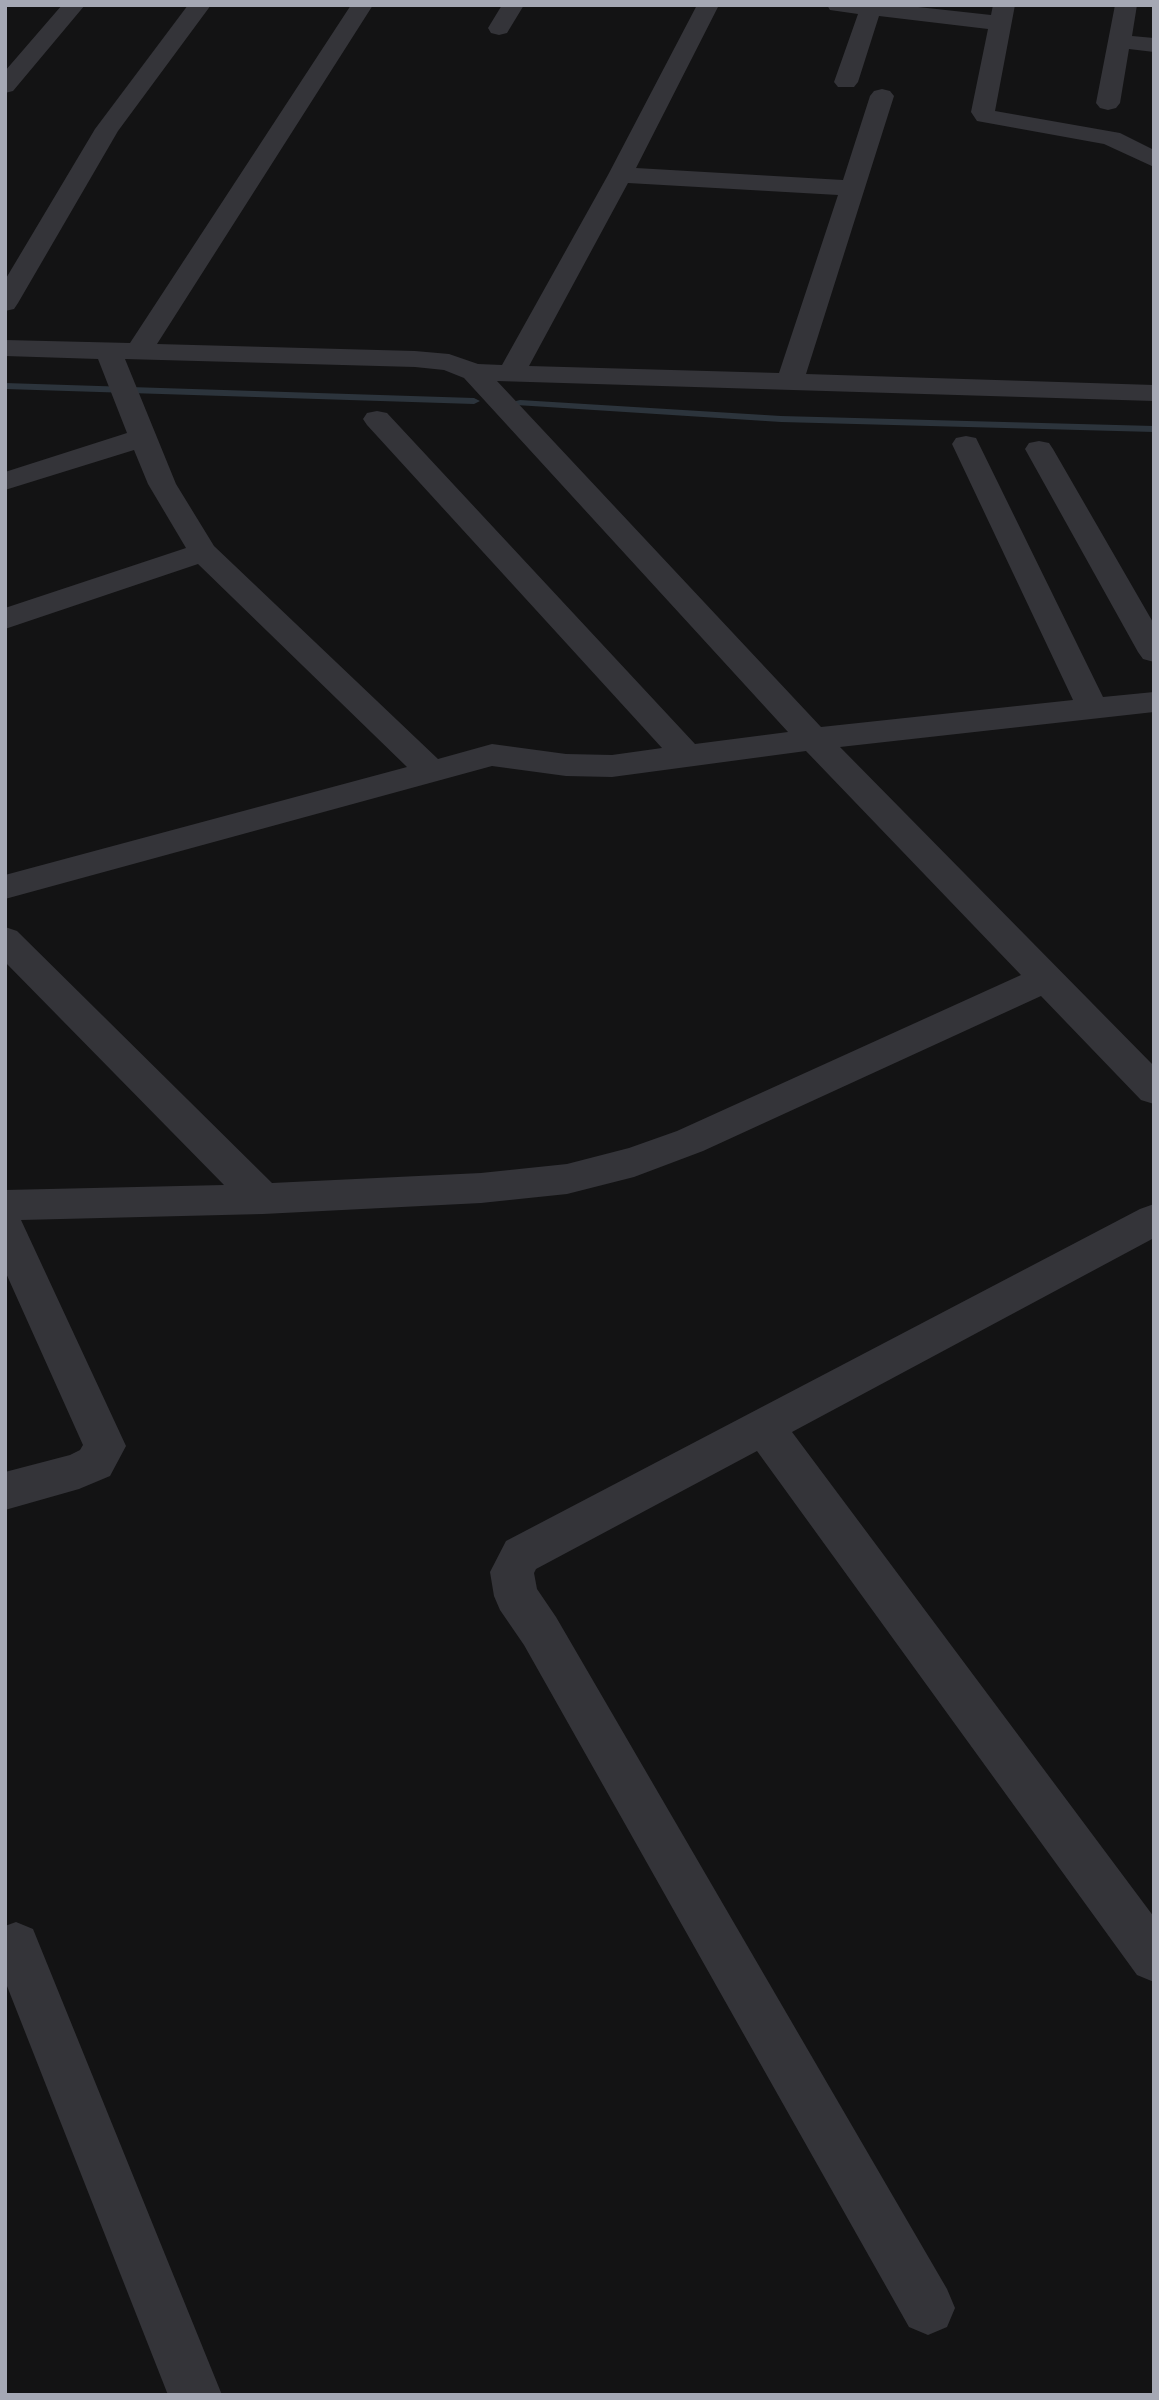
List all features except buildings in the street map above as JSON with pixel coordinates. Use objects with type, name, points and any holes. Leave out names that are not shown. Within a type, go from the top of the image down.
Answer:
[{"type":"street","points":[[5,86],[74,5]]},
{"type":"street","points":[[5,303],[107,129],[200,5]]},
{"type":"street","points":[[138,352],[362,5]]},
{"type":"street","points":[[499,28],[513,5]]},
{"type":"street","points":[[512,372],[620,175],[708,5]]},
{"type":"street","points":[[838,5],[1001,14],[983,112],[985,117],[1111,138],[1154,160]]},
{"type":"street","points":[[1108,103],[1126,5]]},
{"type":"street","points":[[846,82],[871,7]]},
{"type":"street","points":[[1119,41],[1154,45]]},
{"type":"street","points":[[790,381],[883,96]]},
{"type":"street","points":[[620,175],[853,188]]},
{"type":"street","points":[[5,348],[415,359],[449,362],[474,372],[1154,393]]},
{"type":"street","points":[[108,351],[162,484],[203,552],[430,770]]},
{"type":"street","points":[[474,372],[813,739],[1154,1090]]},
{"type":"street","points":[[377,418],[687,756]]},
{"type":"street","points":[[5,481],[142,438]]},
{"type":"street","points":[[966,444],[1093,709]]},
{"type":"street","points":[[1039,449],[1154,652]]},
{"type":"street","points":[[5,619],[203,552]]},
{"type":"street","points":[[5,887],[492,755],[588,767],[813,739],[1154,702]]},
{"type":"street","points":[[5,940],[263,1199]]},
{"type":"street","points":[[5,1205],[263,1199],[481,1188],[566,1179],[634,1162],[690,1141],[1047,978]]},
{"type":"street","points":[[928,2308],[540,1631],[516,1595],[512,1572],[522,1555],[1154,1220]]},
{"type":"street","points":[[5,1227],[104,1446],[95,1463],[79,1471],[5,1491]]},
{"type":"street","points":[[764,1427],[1154,1958]]},
{"type":"street","points":[[16,1946],[195,2395]]},
{"type":"waterway","points":[[5,386],[474,401]]},
{"type":"waterway","points":[[520,403],[781,419],[1154,429]]}]
